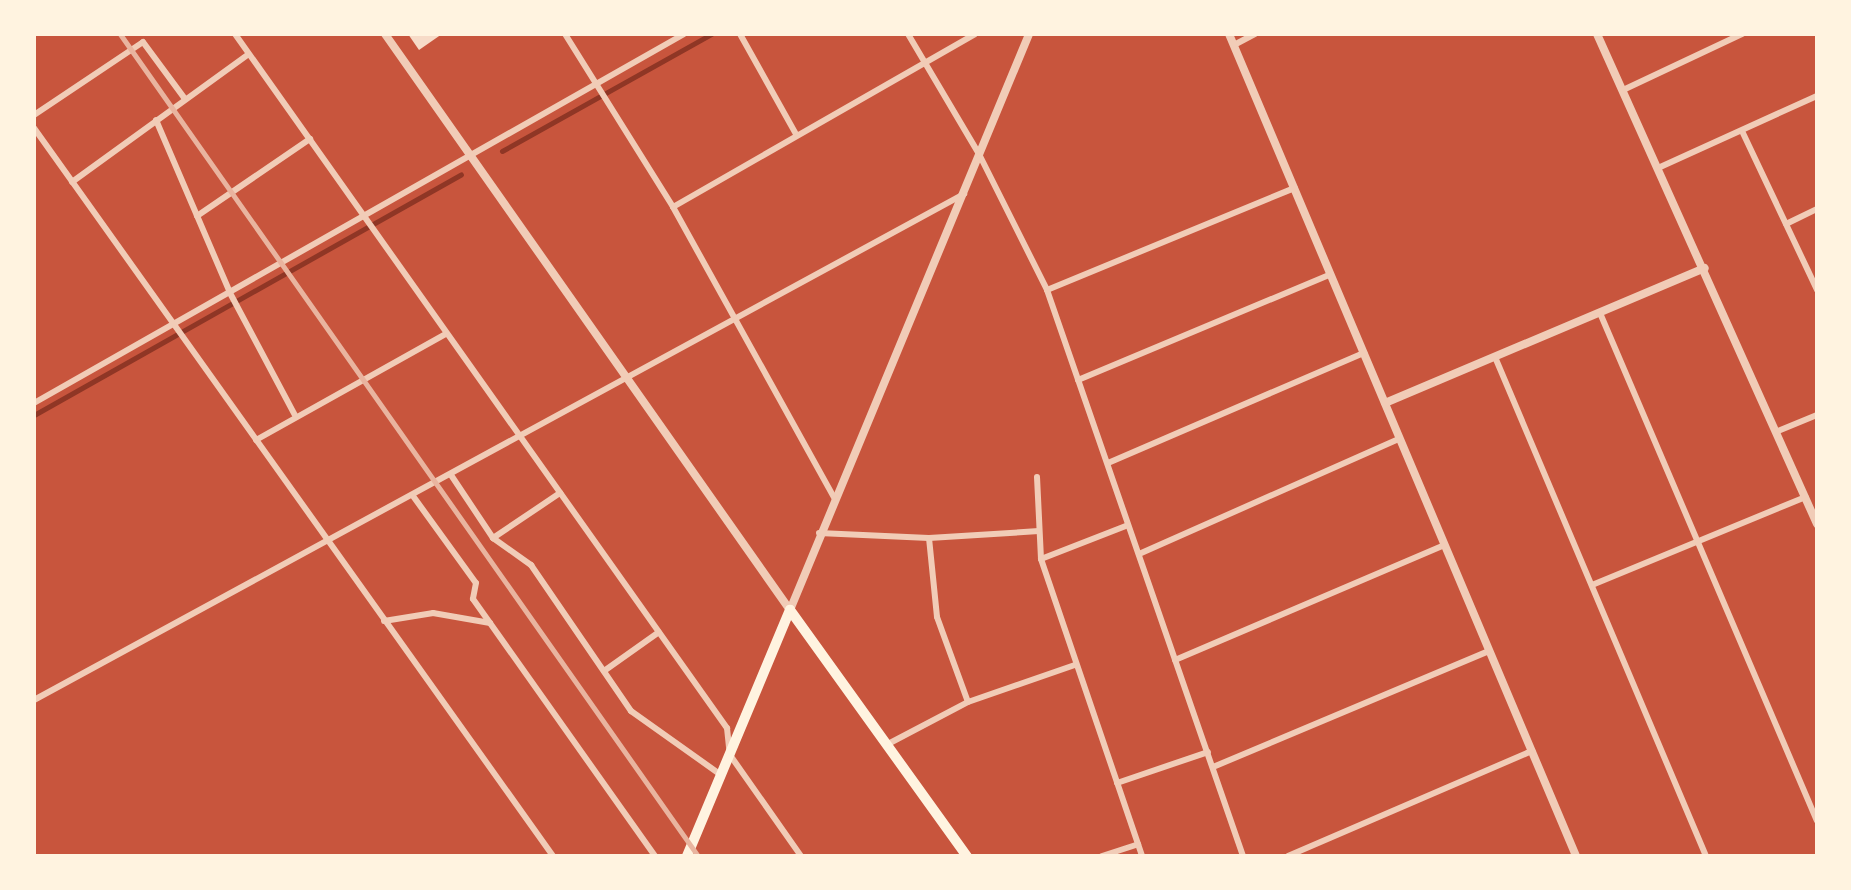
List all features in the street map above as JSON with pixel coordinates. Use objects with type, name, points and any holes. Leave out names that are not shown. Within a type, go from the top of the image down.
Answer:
[{"type":"main road","points":[[790,610],[967,856]]},
{"type":"main road","points":[[687,856],[790,610]]},
{"type":"street","points":[[235,34],[727,728],[730,755],[801,856]]},
{"type":"street","points":[[385,34],[630,377],[790,610]]},
{"type":"street","points":[[565,34],[611,102],[673,207],[835,499]]},
{"type":"street","points":[[34,403],[175,327],[684,34]]},
{"type":"street","points":[[740,34],[796,134]]},
{"type":"street","points":[[908,34],[979,154],[1047,290],[1243,856]]},
{"type":"street","points":[[673,207],[975,34]]},
{"type":"street","points":[[790,610],[819,533],[1029,34]]},
{"type":"street","points":[[1229,34],[1576,856]]},
{"type":"street","points":[[1234,45],[1255,34]]},
{"type":"street","points":[[1597,34],[1705,268],[1817,524]]},
{"type":"street","points":[[1623,90],[1742,34]]},
{"type":"street","points":[[34,115],[143,42],[185,99]]},
{"type":"street","points":[[72,182],[249,54]]},
{"type":"street","points":[[1658,168],[1817,96]]},
{"type":"street","points":[[156,120],[230,294],[295,415]]},
{"type":"street","points":[[34,128],[553,856]]},
{"type":"street","points":[[1742,131],[1817,290]]},
{"type":"street","points":[[197,216],[310,139]]},
{"type":"street","points":[[1047,290],[1295,188]]},
{"type":"street","points":[[34,700],[309,546],[328,543],[964,194]]},
{"type":"street","points":[[1786,224],[1817,209]]},
{"type":"street","points":[[1385,403],[1705,268]]},
{"type":"street","points":[[1078,380],[1331,274]]},
{"type":"street","points":[[1600,313],[1817,821]]},
{"type":"street","points":[[256,440],[295,415],[446,334]]},
{"type":"street","points":[[1108,463],[1364,353]]},
{"type":"street","points":[[1495,357],[1706,856]]},
{"type":"street","points":[[1778,431],[1817,415]]},
{"type":"street","points":[[1139,554],[1399,439]]},
{"type":"street","points":[[451,475],[493,538],[531,565],[631,711],[721,775]]},
{"type":"street","points":[[1037,477],[1041,559],[1142,856]]},
{"type":"street","points":[[493,538],[560,493]]},
{"type":"street","points":[[413,496],[476,583],[473,599],[655,856]]},
{"type":"street","points":[[1592,585],[1806,497]]},
{"type":"street","points":[[1041,559],[1128,525]]},
{"type":"street","points":[[819,533],[929,538],[1039,531]]},
{"type":"street","points":[[929,538],[937,617],[968,702]]},
{"type":"street","points":[[1175,660],[1444,545]]},
{"type":"street","points":[[384,621],[433,613],[490,623]]},
{"type":"street","points":[[604,671],[659,632]]},
{"type":"street","points":[[1213,767],[1489,651]]},
{"type":"street","points":[[888,744],[968,702],[1075,665]]},
{"type":"street","points":[[1288,856],[1532,751]]},
{"type":"street","points":[[1117,783],[1208,752]]},
{"type":"street","points":[[1102,856],[1138,844]]},
{"type":"building","points":[[408,34],[442,34],[419,50]]},
{"type":"waterway","points":[[502,151],[711,34]]},
{"type":"waterway","points":[[34,415],[461,174]]},
{"type":"railway","points":[[120,34],[698,856]]}]
